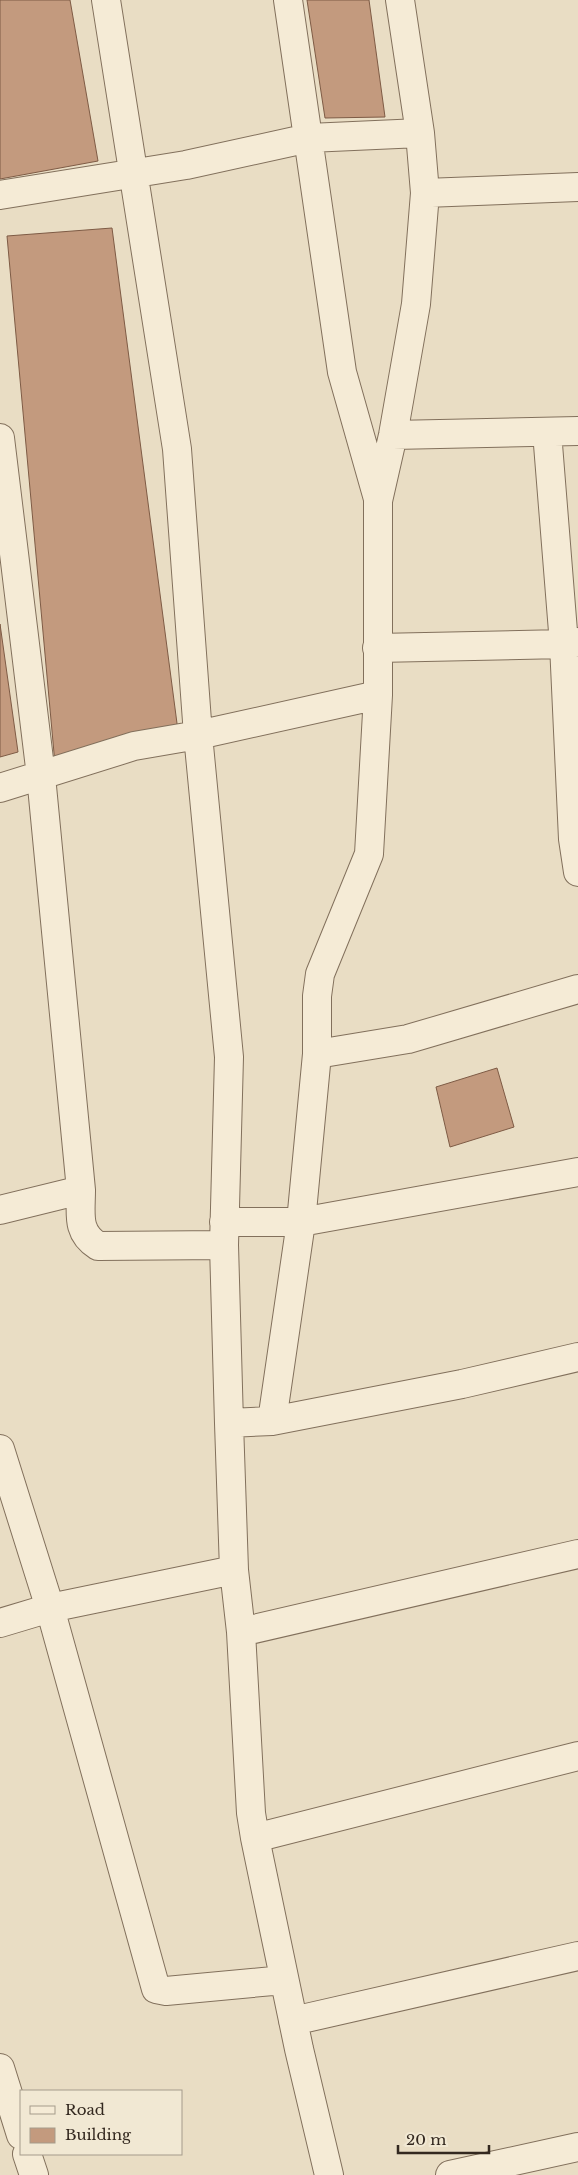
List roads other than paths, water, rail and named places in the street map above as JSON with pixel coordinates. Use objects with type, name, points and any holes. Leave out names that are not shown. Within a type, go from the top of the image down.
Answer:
[{"type":"street","points":[[106,0],[177,449],[198,735],[229,1057],[224,1233],[229,1423],[234,1570],[241,1632],[255,1838],[293,2021],[329,2175]]},
{"type":"street","points":[[288,0],[342,372],[378,501]]},
{"type":"street","points":[[272,1421],[301,1222],[317,1054],[317,996],[320,974],[369,854],[378,695],[378,501],[394,435],[416,304],[425,193],[420,133],[400,0]]},
{"type":"street","points":[[0,195],[186,165],[309,138],[420,133]]},
{"type":"street","points":[[425,193],[578,187]]},
{"type":"street","points":[[394,435],[578,431]]},
{"type":"street","points":[[547,432],[571,643],[573,840],[578,872]]},
{"type":"street","points":[[0,438],[41,776],[81,1190],[82,1230],[88,1240],[98,1246],[224,1233],[301,1222],[578,1172]]},
{"type":"street","points":[[377,648],[571,643]]},
{"type":"street","points":[[0,788],[134,746],[198,735],[378,695]]},
{"type":"street","points":[[317,1054],[408,1039],[578,989]]},
{"type":"street","points":[[0,1210],[81,1190]]},
{"type":"street","points":[[229,1423],[272,1421],[462,1384],[578,1358]]},
{"type":"street","points":[[0,1449],[50,1608],[156,1989],[166,1991],[284,1980]]},
{"type":"street","points":[[241,1632],[578,1554]]},
{"type":"street","points":[[0,1623],[50,1608],[234,1570]]},
{"type":"street","points":[[255,1838],[578,1756]]},
{"type":"street","points":[[293,2021],[578,1956]]},
{"type":"street","points":[[0,2068],[20,2132]]},
{"type":"street","points":[[450,2175],[578,2147]]},
{"type":"street","points":[[27,2155],[34,2175]]}]
